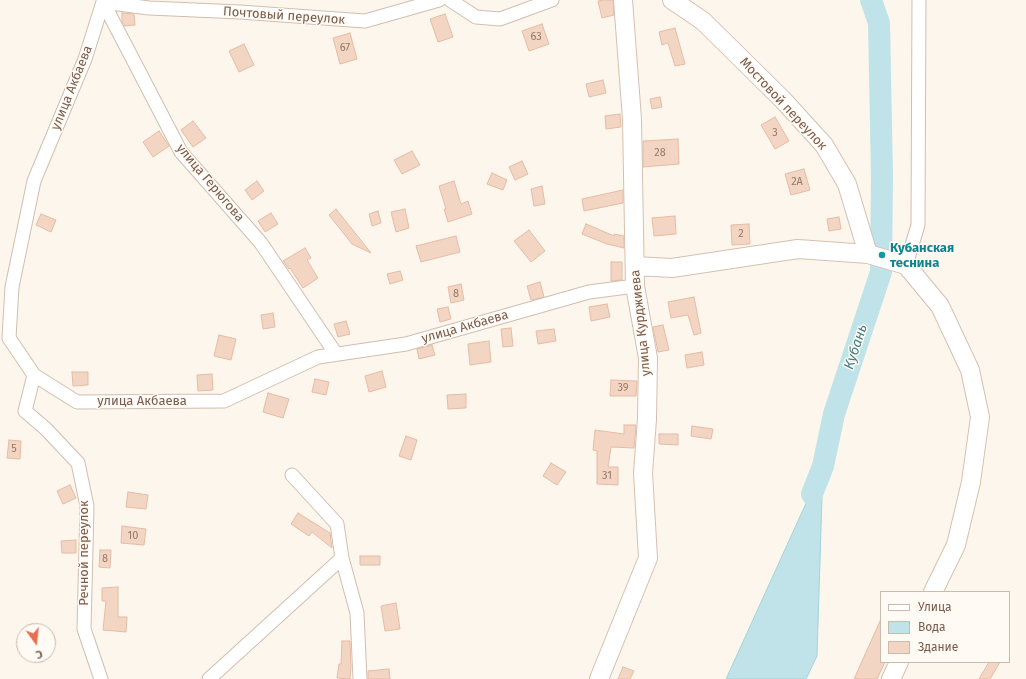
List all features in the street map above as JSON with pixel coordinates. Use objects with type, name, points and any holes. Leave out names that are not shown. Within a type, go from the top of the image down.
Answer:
[{"type":"street","name":"Почтовый переулок","points":[[102,1],[149,8],[240,12],[365,21],[439,0]]},
{"type":"street","points":[[450,0],[476,17],[500,19],[552,0]]},
{"type":"street","name":"Мостовой переулок","points":[[672,0],[703,21],[783,100],[824,145],[847,184],[868,254]]},
{"type":"street","points":[[906,265],[918,225],[919,0]]},
{"type":"street","name":"улица Акбаева","points":[[102,1],[85,59],[34,181],[12,287],[5,338],[34,375],[77,402],[224,401],[318,357],[406,344],[589,292],[635,286]]},
{"type":"street","name":"улица Герюгова","points":[[102,1],[181,152],[261,243],[336,354]]},
{"type":"street","name":"улица Курджиева","points":[[599,679],[648,558],[643,473],[647,419],[648,358],[635,286],[632,119],[623,2]]},
{"type":"street","points":[[635,266],[672,268],[798,249],[868,254],[906,265],[940,306],[970,370],[980,417],[971,482],[956,545],[933,591]]},
{"type":"street","name":"Речной переулок","points":[[34,375],[25,411],[46,429],[78,463],[87,506],[84,630],[101,679]]},
{"type":"street","points":[[292,475],[337,524],[342,558],[357,613],[360,679]]},
{"type":"street","points":[[209,679],[342,558]]},
{"type":"street","points":[[890,679],[898,663]]},
{"type":"water","points":[[823,466],[817,656],[806,679],[726,679]]},
{"type":"building","points":[[613,0],[614,15],[602,18],[598,1]]},
{"type":"building","points":[[122,13],[134,14],[135,25],[125,26],[122,22]]},
{"type":"building","points":[[445,14],[453,37],[438,42],[430,19]]},
{"type":"building","points":[[542,24],[549,44],[529,51],[522,31]]},
{"type":"building","points":[[675,28],[685,64],[675,66],[668,43],[662,45],[659,32]]},
{"type":"building","points":[[350,33],[357,59],[340,64],[333,38]]},
{"type":"building","points":[[244,44],[254,65],[239,72],[229,51]]},
{"type":"building","points":[[603,80],[606,93],[589,97],[586,84]]},
{"type":"building","points":[[660,97],[662,107],[652,109],[650,99]]},
{"type":"building","points":[[620,114],[621,127],[606,129],[605,116]]},
{"type":"building","points":[[775,117],[789,141],[775,149],[761,125]]},
{"type":"building","points":[[193,121],[206,138],[193,147],[181,130]]},
{"type":"building","points":[[159,131],[169,146],[153,157],[143,142]]},
{"type":"building","points":[[678,139],[679,164],[643,167],[643,141]]},
{"type":"building","points":[[412,151],[420,165],[402,174],[394,160]]},
{"type":"building","points":[[522,161],[528,174],[515,180],[509,167]]},
{"type":"building","points":[[804,169],[810,190],[791,195],[785,174]]},
{"type":"building","points":[[492,173],[507,180],[503,190],[487,184]]},
{"type":"building","points":[[257,181],[264,191],[252,200],[245,190]]},
{"type":"building","points":[[454,181],[461,204],[468,201],[472,214],[448,222],[444,209],[446,209],[439,186]]},
{"type":"building","points":[[542,186],[545,204],[534,206],[531,189]]},
{"type":"building","points":[[623,190],[623,203],[584,211],[582,199]]},
{"type":"building","points":[[336,209],[371,253],[352,244],[329,215]]},
{"type":"building","points":[[405,209],[409,228],[396,232],[391,212]]},
{"type":"building","points":[[378,211],[381,223],[372,226],[369,214]]},
{"type":"building","points":[[271,213],[278,224],[265,232],[258,221]]},
{"type":"building","points":[[41,214],[56,220],[51,232],[36,225]]},
{"type":"building","points":[[675,216],[676,234],[654,236],[652,218]]},
{"type":"building","points":[[839,217],[841,229],[829,231],[827,219]]},
{"type":"building","points":[[586,224],[614,236],[614,234],[624,236],[624,248],[607,244],[582,234]]},
{"type":"building","points":[[749,224],[750,244],[732,245],[731,225]]},
{"type":"building","points":[[529,230],[545,251],[531,262],[514,241]]},
{"type":"building","points":[[456,236],[460,252],[421,262],[416,246]]},
{"type":"building","points":[[305,248],[311,258],[307,260],[318,278],[303,288],[290,268],[289,269],[283,261]]},
{"type":"building","points":[[611,262],[622,262],[622,280],[611,281]]},
{"type":"building","points":[[400,271],[403,280],[390,284],[387,274]]},
{"type":"building","points":[[540,282],[544,297],[531,300],[527,286]]},
{"type":"building","points":[[461,284],[464,300],[451,303],[448,287]]},
{"type":"building","points":[[694,297],[701,333],[694,335],[688,315],[671,318],[668,302]]},
{"type":"building","points":[[607,304],[610,317],[591,321],[589,307]]},
{"type":"building","points":[[448,307],[451,319],[440,322],[437,309]]},
{"type":"building","points":[[273,313],[275,327],[263,329],[261,315]]},
{"type":"building","points":[[346,321],[350,334],[338,337],[334,324]]},
{"type":"building","points":[[663,325],[669,350],[658,352],[653,327]]},
{"type":"building","points":[[511,328],[513,346],[503,347],[501,329]]},
{"type":"building","points":[[554,329],[556,341],[538,344],[536,331]]},
{"type":"building","points":[[219,335],[236,339],[231,360],[214,356]]},
{"type":"building","points":[[489,341],[491,362],[470,365],[468,344]]},
{"type":"building","points":[[432,345],[435,355],[419,359],[417,349]]},
{"type":"building","points":[[702,352],[704,365],[687,368],[685,355]]},
{"type":"building","points":[[382,371],[386,387],[369,392],[365,376]]},
{"type":"building","points":[[72,372],[88,372],[88,385],[73,386]]},
{"type":"building","points":[[212,374],[213,390],[198,391],[197,375]]},
{"type":"building","points":[[315,379],[329,382],[326,395],[312,392]]},
{"type":"building","points":[[611,380],[637,381],[636,396],[610,396]]},
{"type":"building","points":[[268,393],[289,399],[283,418],[263,412]]},
{"type":"building","points":[[466,394],[466,408],[448,409],[447,395]]},
{"type":"building","points":[[624,425],[636,425],[634,448],[611,447],[608,467],[618,467],[618,485],[597,484],[597,451],[593,450],[595,430],[624,434]]},
{"type":"building","points":[[692,426],[713,429],[711,439],[691,436]]},
{"type":"building","points":[[659,434],[678,434],[678,445],[659,444]]},
{"type":"building","points":[[406,436],[417,440],[411,460],[399,456]]},
{"type":"building","points":[[9,440],[21,441],[20,459],[7,458]]},
{"type":"building","points":[[551,463],[566,472],[557,485],[543,476]]},
{"type":"building","points":[[70,485],[76,498],[63,504],[57,491]]},
{"type":"building","points":[[128,492],[148,495],[146,509],[126,507]]},
{"type":"building","points":[[298,513],[330,533],[332,548],[312,532],[309,536],[291,524]]},
{"type":"building","points":[[122,526],[146,529],[144,545],[121,543]]},
{"type":"building","points":[[76,540],[76,553],[62,553],[61,541]]},
{"type":"building","points":[[100,550],[111,550],[110,568],[99,567]]},
{"type":"building","points":[[360,556],[380,556],[380,565],[360,565]]},
{"type":"building","points":[[118,587],[118,617],[127,617],[126,632],[103,630],[106,601],[102,601],[102,588]]},
{"type":"building","points":[[396,603],[400,629],[385,631],[381,606]]},
{"type":"building","points":[[880,621],[880,663],[885,663],[877,679],[854,679]]},
{"type":"building","points":[[342,641],[350,641],[350,679],[337,678],[339,664],[341,664]]},
{"type":"building","points":[[988,663],[999,663],[990,679],[979,679]]},
{"type":"building","points":[[623,667],[634,671],[630,679],[618,679]]},
{"type":"building","points":[[389,669],[390,679],[368,679],[368,671]]},
{"type":"waterway","name":"Кубань","points":[[812,494],[823,466],[834,414],[881,272],[882,176],[879,23],[871,0]]},
{"type":"place","name":"Кубанская теснина","points":[[882,255]]}]
